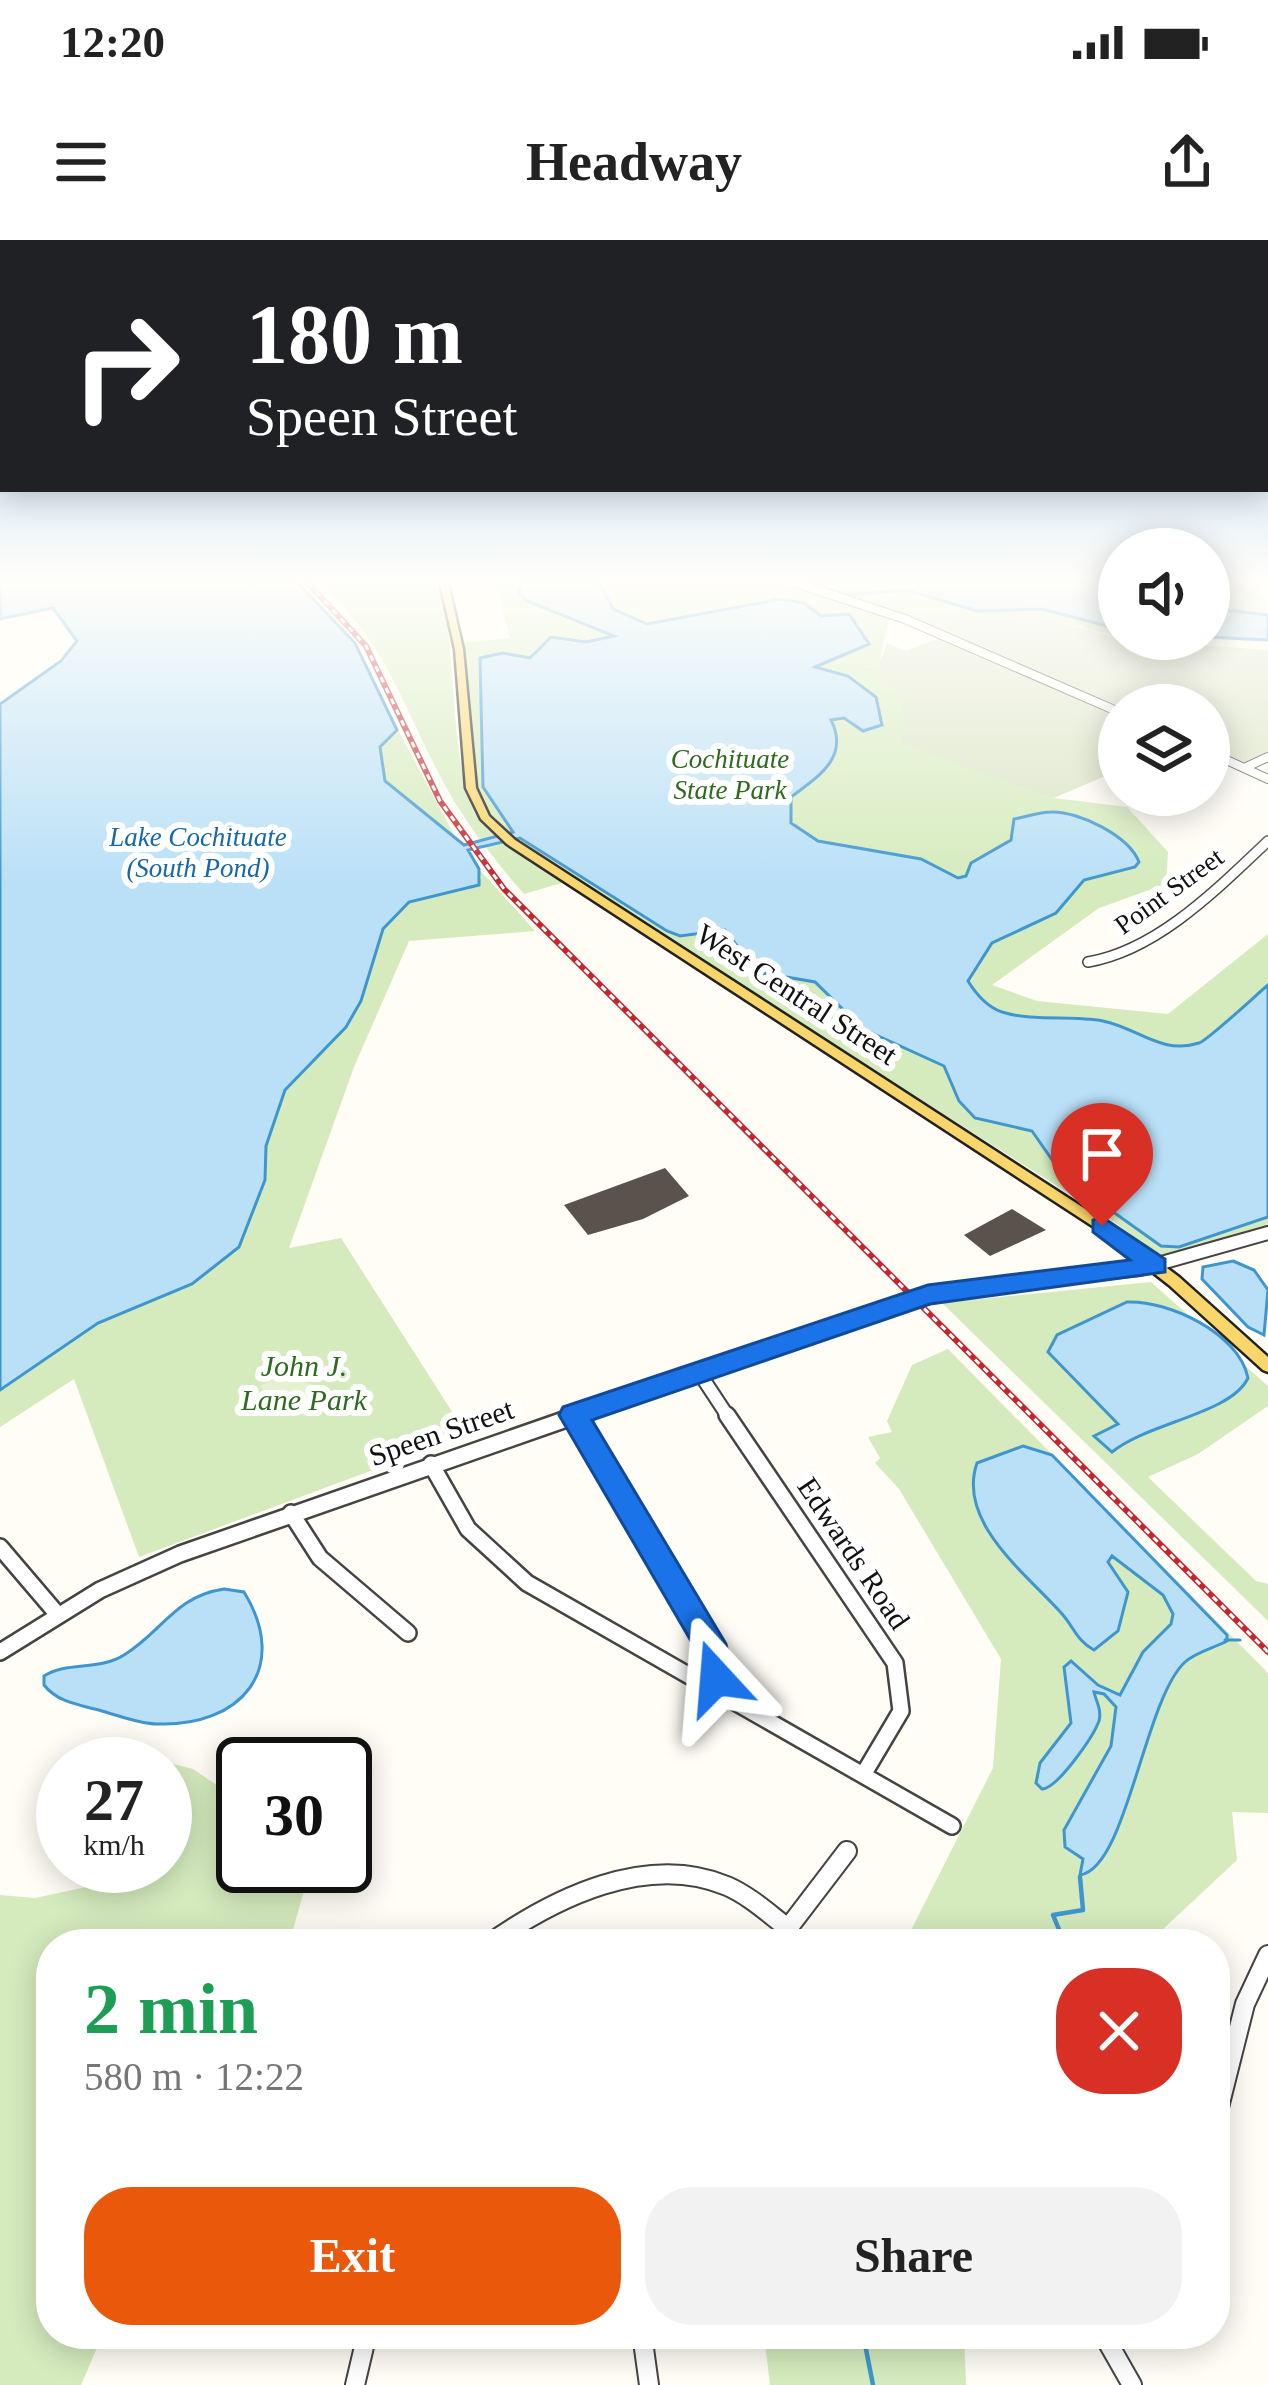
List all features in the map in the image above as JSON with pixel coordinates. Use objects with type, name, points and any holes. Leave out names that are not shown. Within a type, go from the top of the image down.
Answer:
[{"type":"main road","name":"West Central Street","points":[[462,683],[471,788],[480,810],[506,838],[962,1132],[1156,1265],[1268,1366]]},
{"type":"street","points":[[1053,683],[1098,703]]},
{"type":"street","points":[[1244,768],[1268,757]]},
{"type":"street","points":[[1230,762],[1268,779]]},
{"type":"street","name":"Point Street","points":[[1088,962],[1115,956],[1162,926],[1268,841]]},
{"type":"street","name":"Speen Street","points":[[0,1652],[139,1571],[291,1513],[865,1313],[965,1288],[1156,1265],[1268,1233]]},
{"type":"street","name":"Edwards Road","points":[[698,1371],[895,1663],[901,1711],[863,1775]]},
{"type":"street","points":[[574,1415],[714,1652],[718,1669],[711,1688]]},
{"type":"street","points":[[431,1465],[468,1528],[517,1576],[952,1826]]},
{"type":"street","points":[[291,1513],[320,1558],[408,1633]]},
{"type":"street","points":[[0,1547],[58,1616]]},
{"type":"street","points":[[514,1929],[563,1900],[660,1875],[715,1882],[745,1894],[789,1929],[847,1851]]},
{"type":"street","points":[[1230,2063],[1245,2003],[1268,1955]]},
{"type":"street","points":[[355,2385],[363,2349]]},
{"type":"street","points":[[644,2349],[649,2385]]},
{"type":"street","points":[[1111,2349],[1132,2385]]},
{"type":"green space","points":[[394,683],[453,683],[471,804],[482,823],[501,840],[565,882],[524,894],[447,789]]},
{"type":"green space","name":"Cochituate State Park","points":[[463,683],[886,683],[1054,798],[1098,803],[1098,816],[1135,816],[1168,852],[1166,884],[1099,908],[992,985],[1037,1001],[1168,1014],[1268,934],[1268,1228],[1161,1257],[1114,1222],[505,837],[477,804]]},
{"type":"green space","points":[[884,683],[1268,683],[1268,757],[1244,768],[1230,762],[1230,684],[1098,684],[1098,779],[1054,798],[903,744],[902,695]]},
{"type":"green space","points":[[398,730],[459,844],[385,781],[380,747]]},
{"type":"green space","name":"John J. Lane Park","points":[[479,869],[535,931],[409,941],[354,1067],[289,1248],[341,1238],[467,1435],[139,1557],[74,1379],[0,1427],[0,1390],[98,1323],[192,1284],[239,1247],[265,1180],[266,1146],[285,1090],[346,1027],[361,1001],[377,938],[409,902],[470,889],[481,878]]},
{"type":"green space","points":[[1151,1282],[1268,1386],[1268,1406],[1198,1454],[1148,1477],[1256,1581],[1268,1584],[1268,1621],[942,1303]]},
{"type":"green space","points":[[948,1349],[1268,1673],[1268,1813],[1232,1812],[1237,1860],[1163,1929],[912,1929],[993,1768],[1001,1659],[899,1489],[875,1463],[880,1458],[868,1437],[892,1432],[887,1421],[912,1365]]},
{"type":"green space","points":[[290,1372],[321,1391],[305,1416],[276,1404],[260,1386]]},
{"type":"green space","points":[[192,1769],[216,1785],[216,1893],[303,1893],[293,1929],[36,1929],[36,2349],[97,2349],[81,2385],[0,2385],[0,1895],[35,1898],[58,1893],[192,1893]]},
{"type":"green space","points":[[766,2349],[965,2349],[966,2385],[770,2385]]},
{"type":"water","name":"Lake Cochituate (South Pond)","points":[[30,683],[374,683],[397,730],[380,747],[385,781],[464,845],[513,832],[483,787],[481,683],[857,683],[876,697],[882,725],[863,731],[844,718],[831,720],[836,733],[834,755],[821,774],[791,797],[791,823],[818,841],[921,859],[958,878],[966,876],[971,863],[1011,840],[1014,819],[1051,812],[1102,827],[1125,843],[1139,862],[1084,880],[1056,913],[992,943],[968,981],[991,1007],[1027,1017],[1103,1021],[1161,1043],[1185,1046],[1204,1040],[1268,985],[1268,1217],[1179,1247],[1161,1246],[1064,1177],[1032,1131],[975,1118],[959,1101],[944,1066],[863,1029],[815,982],[757,972],[725,930],[680,936],[667,931],[520,838],[468,850],[479,869],[479,885],[409,902],[383,929],[361,1001],[346,1027],[285,1090],[266,1146],[265,1180],[239,1247],[192,1284],[98,1323],[0,1390],[0,704]]},
{"type":"water","points":[[1233,1261],[1254,1270],[1268,1290],[1264,1335],[1248,1327],[1202,1279],[1203,1267]]},
{"type":"water","points":[[1127,1302],[1162,1307],[1200,1322],[1231,1347],[1248,1378],[1225,1401],[1112,1452],[1094,1436],[1118,1424],[1048,1352],[1057,1335]]},
{"type":"water","points":[[1023,1446],[1052,1455],[1227,1635],[1227,1641],[1185,1662],[1171,1682],[1110,1844],[1096,1865],[1080,1875],[1083,1859],[1065,1847],[1064,1830],[1111,1746],[1116,1707],[1104,1694],[1094,1692],[1100,1713],[1095,1729],[1065,1772],[1042,1789],[1036,1783],[1040,1763],[1071,1723],[1064,1667],[1071,1661],[1098,1685],[1120,1695],[1143,1652],[1171,1624],[1173,1614],[1163,1595],[1112,1556],[1108,1562],[1128,1592],[1118,1631],[1094,1650],[1080,1639],[999,1547],[977,1507],[973,1485],[977,1463]]},
{"type":"water","points":[[224,1589],[244,1592],[262,1646],[250,1688],[234,1704],[187,1722],[143,1723],[70,1702],[44,1685],[44,1676],[53,1671],[124,1655],[193,1599]]},
{"type":"building","points":[[665,1168],[689,1196],[643,1219],[588,1235],[564,1205]]},
{"type":"building","points":[[1012,1209],[1046,1230],[990,1256],[964,1235]]},
{"type":"waterway","points":[[1225,1640],[1240,1640]]},
{"type":"waterway","points":[[1059,1929],[1053,1915],[1083,1910],[1080,1877]]},
{"type":"waterway","points":[[866,2349],[873,2385]]},
{"type":"railway","points":[[384,683],[440,801],[504,889],[1268,1652]]},
{"type":"route","points":[[716,1678],[710,1644],[574,1415],[928,1294],[1156,1265],[1102,1226]]}]
